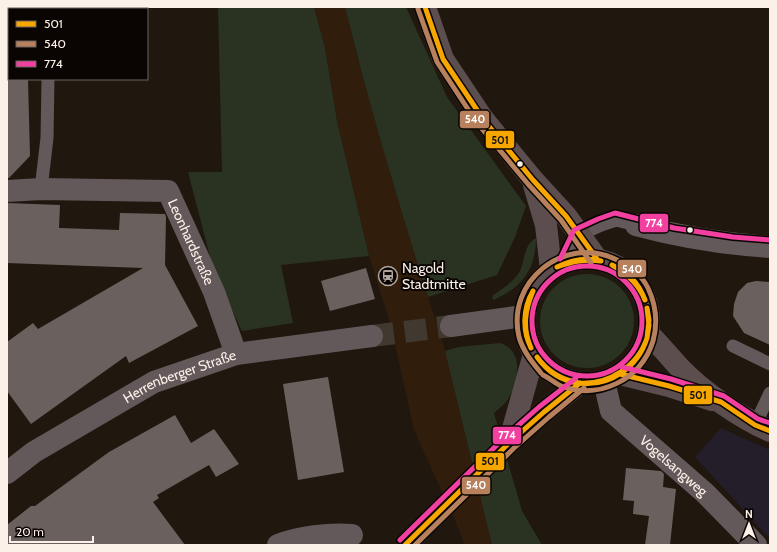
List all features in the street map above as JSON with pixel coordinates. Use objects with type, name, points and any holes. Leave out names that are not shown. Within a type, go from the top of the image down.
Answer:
[{"type":"main road","points":[[425,7],[443,60],[483,119],[533,180],[566,216],[597,259]]},
{"type":"main road","points":[[533,180],[559,266]]},
{"type":"main road","points":[[581,259],[597,259],[617,266],[633,279],[644,296],[649,316],[648,333],[643,349],[633,363],[612,377],[592,383],[580,383],[562,378],[546,369],[534,354],[526,336],[524,316],[529,298],[538,282],[559,266],[581,259]]},
{"type":"main road","points":[[648,333],[680,368],[721,402],[763,428]]},
{"type":"main road","points":[[534,354],[509,443],[580,383]]},
{"type":"main road","points":[[612,377],[669,386],[721,402]]},
{"type":"street","name":"Leonhardstraße","points":[[7,191],[41,189],[168,191],[214,292],[236,354]]},
{"type":"street","points":[[636,225],[688,237],[732,244],[770,247]]},
{"type":"street","points":[[451,326],[524,316]]},
{"type":"street","name":"Herrenberger Straße","points":[[7,474],[34,452],[154,382],[236,354],[372,336]]},
{"type":"street","name":"Vogelsangweg","points":[[612,377],[611,411],[705,493],[756,545]]},
{"type":"street","points":[[278,545],[337,533],[352,535]]},
{"type":"lane","points":[[41,189],[47,138],[48,80]]},
{"type":"lane","points":[[559,266],[579,235],[616,220],[636,225]]},
{"type":"lane","points":[[733,346],[770,364]]},
{"type":"lane","points":[[763,428],[770,393]]},
{"type":"shaded area","points":[[314,7],[345,7],[356,52],[397,197],[445,351],[492,545],[464,545],[461,534],[414,430],[391,326],[369,256],[337,121],[325,48]]},
{"type":"shaded area","points":[[721,428],[770,450],[770,539],[695,457]]},
{"type":"green space","points":[[218,7],[314,7],[325,48],[337,121],[369,256],[281,265],[293,323],[242,331],[214,272],[188,172],[222,172]]},
{"type":"green space","points":[[345,7],[406,7],[447,97],[526,206],[515,237],[497,275],[428,297],[384,153]]},
{"type":"green space","points":[[536,238],[533,259],[525,276],[512,290],[493,300],[492,296],[508,285],[520,271],[527,248]]},
{"type":"green space","points":[[587,274],[605,278],[620,288],[630,303],[634,321],[630,339],[620,354],[605,364],[587,368],[569,364],[554,354],[544,339],[540,321],[544,303],[554,288],[569,278]]},
{"type":"green space","points":[[500,343],[508,347],[514,353],[517,369],[514,387],[510,395],[505,403],[494,413],[522,511],[542,545],[492,545],[445,351],[459,347]]},
{"type":"building","points":[[7,79],[28,80],[30,156],[9,178],[7,178]]},
{"type":"building","points":[[7,203],[60,205],[59,228],[119,230],[120,213],[165,214],[165,265],[198,326],[129,363],[126,356],[31,424],[7,391],[7,342],[33,323],[38,329],[143,268],[7,263]]},
{"type":"building","points":[[366,268],[375,299],[330,311],[321,281]]},
{"type":"building","points":[[756,281],[770,282],[770,345],[744,333],[733,316],[734,304],[738,292],[747,283]]},
{"type":"building","points":[[328,377],[344,472],[298,480],[283,384]]},
{"type":"building","points":[[175,415],[191,443],[214,429],[239,464],[216,477],[209,465],[157,495],[159,498],[153,502],[185,545],[7,545],[7,525],[31,506],[35,506],[109,452]]},
{"type":"building","points":[[626,468],[661,471],[664,474],[663,487],[676,489],[670,545],[645,545],[649,516],[633,514],[634,501],[623,500]]},
{"type":"tunnel","points":[[372,336],[451,326]]},
{"type":"tunnel","points":[[405,545],[509,443]]},
{"type":"transit line","name":"501","points":[[425,7],[443,59],[483,119],[533,180],[566,216],[597,259]]},
{"type":"transit line","name":"540","points":[[418,9],[437,62],[477,123],[528,184],[561,220],[591,263]]},
{"type":"transit line","name":"774","points":[[560,259],[574,230],[615,213],[674,228],[733,237],[770,240]]},
{"type":"transit line","name":"540","points":[[541,373],[523,347],[519,337],[517,317],[521,298],[530,282],[543,268],[558,259],[576,253],[595,253],[620,261],[638,274],[651,294],[656,321],[653,341],[647,355],[639,366],[629,376],[617,383],[604,388],[590,390],[575,390],[561,386],[543,375]]},
{"type":"transit line","name":"501","points":[[557,267],[579,260],[590,259],[601,261]]},
{"type":"transit line","name":"501","points":[[557,267],[579,261],[601,261]]},
{"type":"transit line","name":"501","points":[[612,265],[628,274],[640,289],[645,300]]},
{"type":"transit line","name":"501","points":[[612,265],[632,280],[645,300]]},
{"type":"transit line","name":"774","points":[[587,266],[598,267],[608,271],[626,282],[637,300],[641,310],[642,321],[641,332],[637,342],[626,360],[608,371],[598,375],[587,376],[576,375],[566,371],[548,360],[537,342],[533,332],[532,321],[533,310],[537,300],[548,282],[566,271],[576,267],[587,266]]},
{"type":"transit line","name":"501","points":[[531,348],[526,334],[525,319],[527,305],[533,291]]},
{"type":"transit line","name":"501","points":[[531,348],[526,333],[526,312],[533,291]]},
{"type":"transit line","name":"501","points":[[647,308],[649,325],[647,338]]},
{"type":"transit line","name":"501","points":[[647,308],[649,320],[647,338]]},
{"type":"transit line","name":"501","points":[[579,383],[601,381],[621,372],[637,357],[647,338]]},
{"type":"transit line","name":"501","points":[[579,383],[601,382],[621,373],[637,358],[647,338]]},
{"type":"transit line","name":"501","points":[[537,357],[550,371],[567,380],[579,383]]},
{"type":"transit line","name":"501","points":[[537,357],[545,367],[560,378],[579,383]]},
{"type":"transit line","name":"774","points":[[622,367],[671,379],[724,396],[758,419],[770,423]]},
{"type":"transit line","name":"501","points":[[620,374],[669,386],[721,402],[755,425],[770,431]]},
{"type":"transit line","name":"774","points":[[400,540],[504,438],[539,407],[576,378]]},
{"type":"transit line","name":"501","points":[[405,545],[509,443],[580,383]]},
{"type":"transit line","name":"540","points":[[415,545],[514,448],[584,388]]},
{"type":"place","name":"Nagold Stadtmitte","points":[[388,276]]}]
